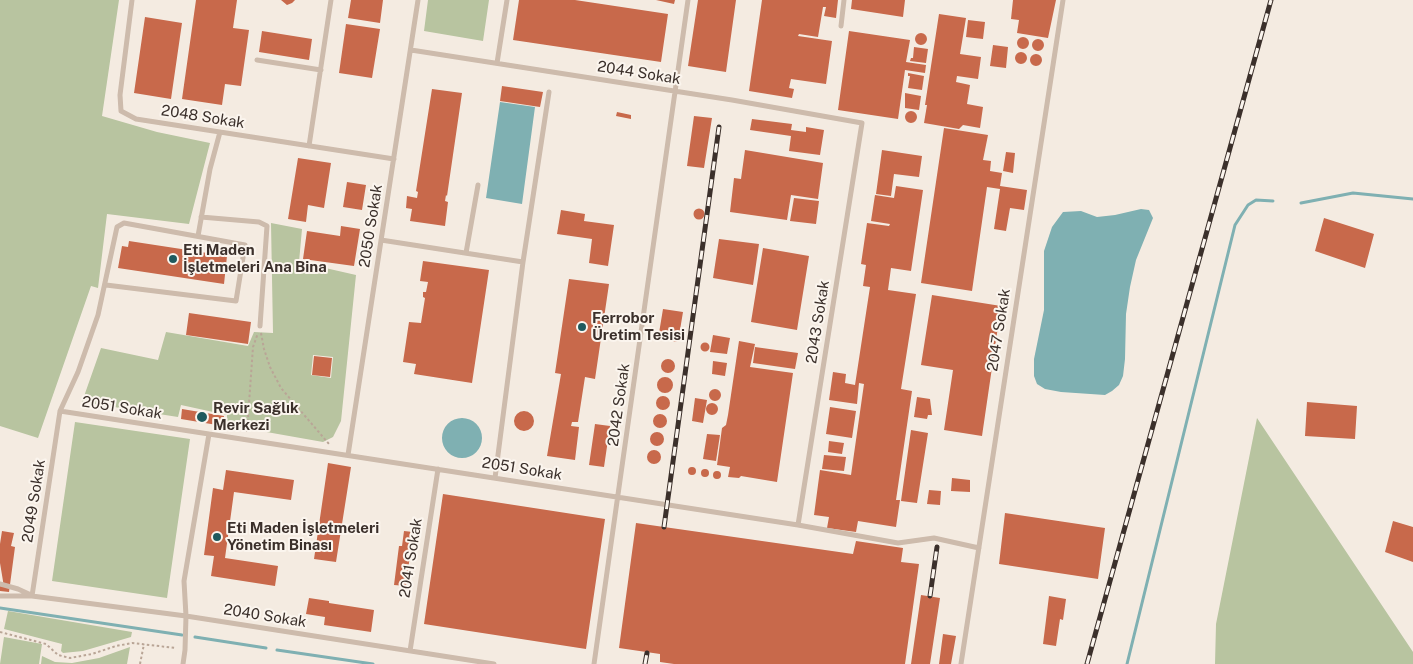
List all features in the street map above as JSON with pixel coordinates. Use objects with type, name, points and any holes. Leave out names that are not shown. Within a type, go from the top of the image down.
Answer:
[{"type":"lane","name":"2048 Sokak","points":[[132,0],[120,95],[121,111],[136,119],[394,158]]},
{"type":"lane","points":[[309,146],[331,0]]},
{"type":"lane","name":"2050 Sokak","points":[[348,455],[418,0]]},
{"type":"lane","points":[[496,63],[507,0]]},
{"type":"lane","name":"2042 Sokak","points":[[594,664],[688,0]]},
{"type":"lane","points":[[841,26],[844,0]]},
{"type":"lane","name":"2047 Sokak","points":[[961,664],[1063,0]]},
{"type":"lane","name":"2044 Sokak","points":[[411,50],[675,91],[862,123]]},
{"type":"lane","points":[[258,60],[321,70]]},
{"type":"lane","points":[[495,478],[523,262],[549,92]]},
{"type":"lane","name":"2043 Sokak","points":[[798,524],[862,123]]},
{"type":"lane","points":[[106,285],[236,301],[245,245],[198,236],[210,169],[220,132]]},
{"type":"lane","points":[[466,253],[478,185]]},
{"type":"lane","points":[[201,217],[259,222],[267,226],[260,326]]},
{"type":"lane","name":"2049 Sokak","points":[[32,596],[60,411],[78,372],[98,316],[106,285],[115,230],[121,224],[198,236]]},
{"type":"lane","points":[[381,240],[523,262]]},
{"type":"lane","name":"2051 Sokak","points":[[60,411],[798,524],[898,543],[934,538],[979,548]]},
{"type":"lane","points":[[183,664],[186,616],[184,581],[210,434]]},
{"type":"lane","name":"2041 Sokak","points":[[410,651],[438,469]]},
{"type":"lane","name":"2040 Sokak","points":[[0,584],[18,589],[32,596]]},
{"type":"lane","name":"2040 Sokak","points":[[0,596],[32,596],[186,616],[410,651],[456,661],[494,664]]},
{"type":"path","points":[[247,439],[253,347],[260,326]]},
{"type":"path","points":[[260,326],[264,349],[270,367],[281,388],[339,454]]},
{"type":"path","points":[[0,632],[46,644],[58,655],[70,658],[92,654],[124,644],[144,644],[185,650]]},
{"type":"path","points":[[140,664],[144,644]]},
{"type":"green space","points":[[0,0],[119,0],[102,116],[157,132],[210,143],[189,224],[107,214],[98,288],[91,286],[38,438],[0,426]]},
{"type":"green space","points":[[428,0],[489,0],[483,41],[424,31]]},
{"type":"green space","points":[[271,223],[302,229],[299,262],[356,275],[341,421],[333,437],[323,442],[227,425],[227,415],[181,405],[178,417],[82,402],[101,348],[158,360],[166,332],[248,346],[254,332],[273,333]],"holes":[[[313,355],[333,357],[331,378],[311,375]]]},
{"type":"green space","points":[[1257,418],[1413,652],[1413,664],[1215,664],[1216,624]]},
{"type":"green space","points":[[75,422],[190,439],[167,598],[52,581]]},
{"type":"green space","points":[[8,611],[132,632],[131,637],[83,651],[63,653],[61,651],[62,644],[4,629]]},
{"type":"green space","points":[[4,637],[42,644],[39,664],[0,664]]},
{"type":"green space","points":[[130,647],[127,664],[41,664],[42,656],[55,662],[72,663],[99,658]]},
{"type":"water","points":[[500,102],[535,107],[522,204],[486,198]]},
{"type":"water","points":[[1141,209],[1149,210],[1153,218],[1136,260],[1130,287],[1126,314],[1125,359],[1123,376],[1119,385],[1105,395],[1045,389],[1037,384],[1034,376],[1034,359],[1044,310],[1044,251],[1052,227],[1063,212],[1081,211],[1097,217]]},
{"type":"water","points":[[462,418],[476,424],[482,438],[476,452],[462,458],[448,452],[442,438],[448,424]]},
{"type":"building","points":[[196,0],[237,0],[233,28],[249,30],[241,86],[225,84],[222,105],[182,99]]},
{"type":"building","points":[[281,0],[295,0],[287,5]]},
{"type":"building","points":[[351,0],[383,0],[380,23],[348,18]]},
{"type":"building","points":[[519,0],[575,0],[668,14],[661,62],[513,40]]},
{"type":"building","points":[[656,0],[675,0],[674,4]]},
{"type":"building","points":[[698,0],[736,0],[726,72],[688,66]]},
{"type":"building","points":[[762,0],[838,0],[836,18],[824,16],[826,7],[823,7],[818,37],[799,34],[798,36],[832,41],[826,84],[791,79],[789,88],[794,89],[792,98],[749,91]]},
{"type":"building","points":[[852,0],[905,0],[903,17],[851,9]]},
{"type":"building","points":[[1013,0],[1056,0],[1048,38],[1017,33],[1019,20],[1011,19]]},
{"type":"building","points":[[939,14],[966,18],[960,54],[981,57],[978,79],[957,76],[956,82],[970,85],[967,104],[983,107],[980,128],[963,125],[959,129],[924,123]]},
{"type":"building","points":[[145,17],[182,23],[171,99],[134,93]]},
{"type":"building","points":[[968,20],[985,22],[983,39],[966,37]]},
{"type":"building","points":[[346,24],[380,29],[372,78],[339,73]]},
{"type":"building","points":[[262,31],[312,39],[309,60],[259,52]]},
{"type":"building","points":[[849,31],[910,40],[906,62],[926,65],[925,73],[905,70],[898,119],[838,110]]},
{"type":"building","points":[[919,33],[923,33],[927,39],[923,45],[919,45],[915,41],[915,37]]},
{"type":"building","points":[[1021,37],[1025,37],[1029,43],[1025,49],[1021,49],[1017,45],[1017,41]]},
{"type":"building","points":[[1040,39],[1043,40],[1043,50],[1036,51],[1033,50],[1032,43],[1033,40]]},
{"type":"building","points":[[993,45],[1008,47],[1006,68],[990,66]]},
{"type":"building","points":[[914,47],[928,49],[926,63],[910,61],[913,58]]},
{"type":"building","points":[[1023,52],[1026,53],[1026,63],[1019,64],[1016,63],[1015,56],[1016,53]]},
{"type":"building","points":[[1038,54],[1041,55],[1041,65],[1034,66],[1031,65],[1030,58],[1031,55]]},
{"type":"building","points":[[908,73],[924,76],[922,90],[908,88],[910,76],[908,76]]},
{"type":"building","points":[[502,86],[543,92],[540,107],[500,101]]},
{"type":"building","points":[[432,89],[462,93],[445,201],[448,202],[445,226],[410,221],[412,209],[406,208],[407,196],[417,198],[418,192],[416,191]]},
{"type":"building","points":[[905,93],[921,96],[919,110],[905,108]]},
{"type":"building","points":[[911,111],[917,117],[911,123],[905,117]]},
{"type":"building","points":[[617,112],[631,115],[631,119],[616,116]]},
{"type":"building","points":[[694,116],[712,118],[704,168],[687,166]]},
{"type":"building","points":[[752,119],[792,124],[791,130],[806,132],[806,127],[824,130],[820,155],[789,151],[791,136],[750,130]]},
{"type":"building","points":[[944,128],[988,135],[983,160],[991,161],[990,171],[1002,173],[1000,186],[1027,190],[1024,210],[1010,208],[1006,231],[994,229],[1000,189],[987,187],[972,291],[921,283]]},
{"type":"building","points":[[745,150],[823,163],[818,199],[791,195],[787,220],[730,212],[734,178],[741,179]]},
{"type":"building","points":[[882,150],[922,156],[919,177],[894,174],[891,196],[876,194]]},
{"type":"building","points":[[1006,152],[1015,153],[1013,173],[1003,171]]},
{"type":"building","points":[[298,158],[331,163],[324,208],[308,205],[306,222],[288,219]]},
{"type":"building","points":[[347,182],[366,185],[362,210],[343,207]]},
{"type":"building","points":[[896,186],[923,190],[911,271],[891,268],[888,290],[916,294],[901,389],[912,391],[896,500],[900,500],[896,527],[858,521],[856,532],[827,528],[829,517],[814,515],[820,470],[851,475],[864,384],[859,383],[857,404],[829,400],[833,372],[846,374],[845,383],[855,385],[870,287],[863,286],[866,265],[861,264],[867,223],[889,226],[890,224],[871,221],[875,195],[894,198]]},
{"type":"building","points":[[794,198],[819,201],[816,224],[790,221]]},
{"type":"building","points":[[699,208],[705,214],[699,220],[693,214]]},
{"type":"building","points":[[561,210],[585,214],[584,221],[614,225],[608,266],[589,263],[592,239],[557,234]]},
{"type":"building","points":[[1324,218],[1374,234],[1365,268],[1315,251]]},
{"type":"building","points":[[341,226],[360,229],[354,266],[303,259],[307,231],[340,236]]},
{"type":"building","points":[[719,239],[759,244],[753,285],[713,278]]},
{"type":"building","name":"Eti Maden İşletmeleri Ana Bina","points":[[129,241],[227,256],[224,284],[118,268],[122,246],[128,247]]},
{"type":"building","points":[[763,248],[809,256],[797,330],[751,322]]},
{"type":"building","points":[[423,261],[489,270],[472,383],[414,374],[416,364],[403,362],[409,322],[421,323],[425,298],[423,297],[423,292],[426,292],[428,282],[420,281]]},
{"type":"building","name":"Ferrobor Üretim Tesisi","points":[[569,279],[609,284],[595,379],[585,377],[578,422],[572,422],[571,426],[579,427],[575,460],[547,456],[561,374],[555,373]]},
{"type":"building","points":[[932,295],[1001,306],[982,436],[944,430],[953,370],[921,365]]},
{"type":"building","points":[[663,309],[683,312],[678,342],[658,339]]},
{"type":"building","points":[[189,313],[251,322],[248,344],[186,335]]},
{"type":"building","points":[[713,335],[730,338],[727,354],[710,352]]},
{"type":"building","points":[[739,341],[755,344],[750,367],[793,373],[777,482],[741,476],[739,478],[728,477],[730,467],[717,465],[722,428],[726,425],[728,415]]},
{"type":"building","points":[[705,342],[710,347],[705,352],[700,347]]},
{"type":"building","points":[[755,347],[798,353],[795,369],[753,363]]},
{"type":"building","points":[[314,356],[332,358],[330,377],[312,375]]},
{"type":"building","points":[[665,359],[671,359],[675,366],[671,373],[665,373],[661,369],[661,363]]},
{"type":"building","points":[[713,361],[727,363],[725,376],[712,374]]},
{"type":"building","points":[[665,377],[673,385],[665,393],[657,385]]},
{"type":"building","points":[[713,389],[717,389],[721,395],[717,401],[713,401],[709,397],[709,393]]},
{"type":"building","points":[[660,396],[666,396],[670,403],[666,410],[660,410],[656,406],[656,400]]},
{"type":"building","points":[[917,397],[930,399],[932,415],[928,415],[927,419],[914,417]]},
{"type":"building","points":[[695,398],[707,400],[703,423],[692,421]]},
{"type":"building","points":[[1307,402],[1357,406],[1355,439],[1305,436]]},
{"type":"building","points":[[710,403],[714,403],[718,409],[714,415],[710,415],[706,411],[706,407]]},
{"type":"building","points":[[830,407],[856,411],[852,438],[826,434]]},
{"type":"building","name":"Revir Sağlık Merkezi","points":[[182,409],[224,416],[223,426],[181,419]]},
{"type":"building","points":[[524,411],[531,414],[534,421],[531,428],[524,431],[517,428],[514,421],[517,414]]},
{"type":"building","points":[[657,414],[663,414],[667,421],[663,428],[657,428],[653,424],[653,418]]},
{"type":"building","points":[[595,424],[610,426],[604,467],[589,465]]},
{"type":"building","points":[[911,430],[928,433],[917,503],[901,501]]},
{"type":"building","points":[[654,432],[660,432],[664,439],[660,446],[654,446],[650,442],[650,436]]},
{"type":"building","points":[[707,434],[720,435],[716,461],[703,459]]},
{"type":"building","points":[[829,441],[844,443],[842,454],[828,452]]},
{"type":"building","points":[[651,450],[657,450],[661,457],[657,464],[651,464],[647,460],[647,454]]},
{"type":"building","points":[[824,455],[846,457],[844,471],[822,469]]},
{"type":"building","points":[[328,463],[351,467],[336,562],[314,559]]},
{"type":"building","points":[[692,467],[696,471],[692,475],[688,471]]},
{"type":"building","points":[[705,469],[709,473],[705,477],[701,473]]},
{"type":"building","name":"Eti Maden İşletmeleri Yönetim Binası","points":[[226,470],[294,480],[291,500],[234,492],[225,558],[278,566],[275,586],[211,576],[214,556],[204,555],[213,488],[223,490]]},
{"type":"building","points":[[717,471],[721,475],[717,479],[713,475]]},
{"type":"building","points":[[952,478],[970,480],[970,492],[951,491]]},
{"type":"building","points":[[929,490],[941,491],[940,505],[927,504]]},
{"type":"building","points":[[443,494],[605,519],[586,649],[424,624]]},
{"type":"building","points":[[1005,513],[1105,528],[1098,579],[999,564]]},
{"type":"building","points":[[1393,521],[1413,527],[1413,562],[1385,552]]},
{"type":"building","points":[[636,523],[853,554],[856,541],[903,548],[901,562],[919,564],[905,664],[674,664],[660,662],[660,654],[619,648]]},
{"type":"building","points":[[2,531],[14,533],[11,546],[15,547],[9,592],[0,591],[0,586],[4,587],[0,563]]},
{"type":"building","points":[[404,531],[413,532],[406,586],[394,585],[399,546],[402,546]]},
{"type":"building","points":[[921,595],[940,598],[930,664],[911,664]]},
{"type":"building","points":[[1049,596],[1066,599],[1063,620],[1060,619],[1056,646],[1043,644]]},
{"type":"building","points":[[309,598],[374,610],[371,632],[324,625],[325,617],[306,614]]},
{"type":"building","points":[[943,634],[956,636],[951,664],[939,664]]},
{"type":"waterway","points":[[1301,203],[1353,193],[1413,199]]},
{"type":"waterway","points":[[1127,664],[1235,225],[1248,205],[1256,200],[1273,201]]},
{"type":"waterway","points":[[0,608],[182,635]]},
{"type":"waterway","points":[[195,637],[266,648]]},
{"type":"waterway","points":[[277,650],[373,664]]},
{"type":"railway","points":[[1087,664],[1271,0]]},
{"type":"railway","points":[[664,527],[719,127]]},
{"type":"railway","points":[[930,596],[937,547]]},
{"type":"railway","points":[[645,664],[647,653]]},
{"type":"place","name":"Eti Maden İşletmeleri Ana Bina","points":[[173,259]]},
{"type":"place","name":"Ferrobor Üretim Tesisi","points":[[582,327]]},
{"type":"place","name":"Revir Sağlık Merkezi","points":[[202,417]]},
{"type":"place","name":"Eti Maden İşletmeleri Yönetim Binası","points":[[217,537]]}]
